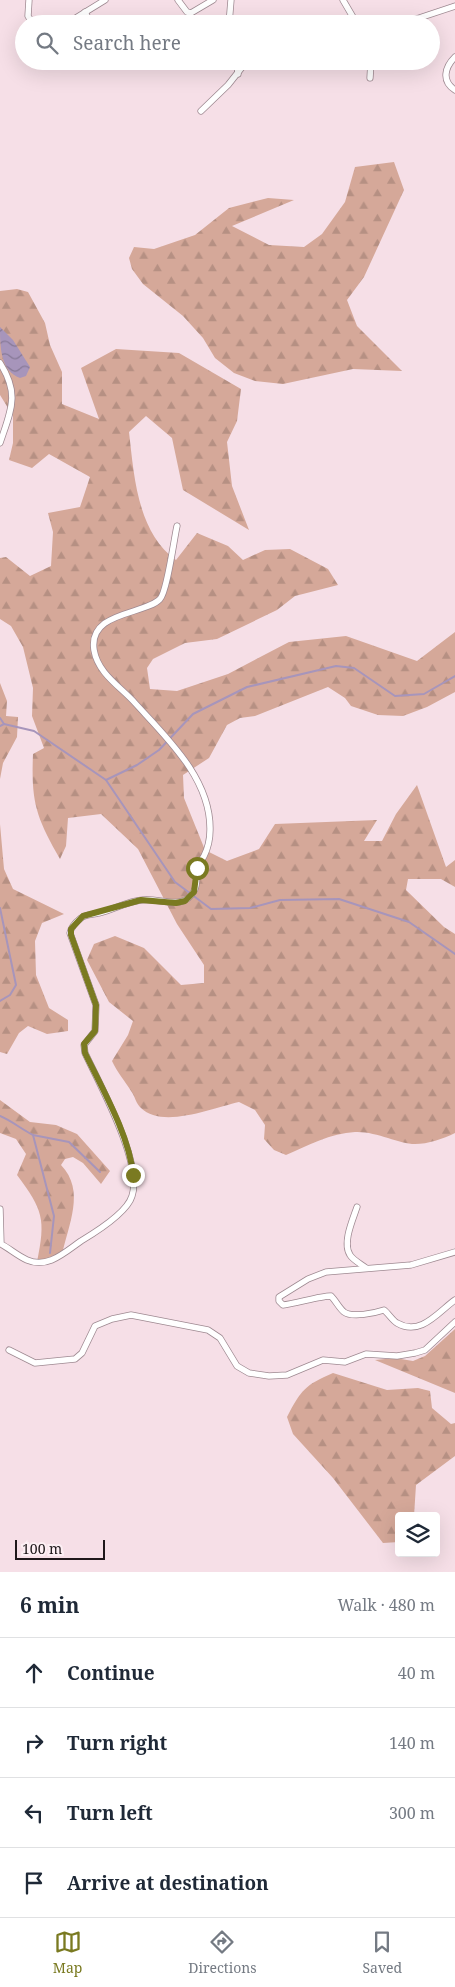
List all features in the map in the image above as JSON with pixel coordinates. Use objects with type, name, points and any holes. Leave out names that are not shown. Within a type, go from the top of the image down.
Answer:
[{"type":"street","points":[[28,15],[29,0]]},
{"type":"street","points":[[80,15],[105,0]]},
{"type":"street","points":[[178,0],[187,12],[191,13],[213,0]]},
{"type":"street","points":[[229,15],[231,0]]},
{"type":"street","points":[[343,0],[352,15]]},
{"type":"street","points":[[428,15],[455,6]]},
{"type":"street","points":[[455,57],[446,68],[447,83],[455,90]]},
{"type":"street","points":[[238,70],[238,74]]},
{"type":"street","points":[[201,111],[241,70]]},
{"type":"street","points":[[370,70],[370,78]]},
{"type":"street","points":[[447,83],[455,80]]},
{"type":"street","points":[[0,363],[7,373],[14,397],[0,443]]},
{"type":"street","points":[[0,1209],[1,1244],[27,1260],[50,1262],[101,1228],[125,1208],[132,1197],[133,1175],[128,1147],[85,1053],[84,1044],[95,1031],[96,1005],[70,933],[79,920],[88,915],[141,900],[176,903],[185,901],[194,892],[197,868],[204,856],[210,828],[206,806],[198,783],[176,746],[110,680],[94,651],[94,640],[103,626],[123,613],[151,605],[160,599],[167,584],[168,566],[177,526]]},
{"type":"street","points":[[357,1207],[348,1236],[347,1249],[350,1255],[366,1268]]},
{"type":"street","points":[[455,1252],[411,1265],[326,1272],[293,1287],[279,1296],[279,1301],[283,1305],[314,1300],[326,1295],[331,1296],[342,1311],[348,1315],[366,1315],[384,1310],[396,1323],[407,1326],[427,1323],[455,1300]]},
{"type":"street","points":[[9,1350],[35,1363],[75,1360],[82,1352],[96,1326],[112,1319],[131,1315],[208,1330],[220,1338],[237,1366],[249,1373],[269,1376],[287,1375],[324,1360],[345,1362],[366,1354],[397,1356],[415,1353],[434,1343],[455,1322]]},
{"type":"green space","points":[[394,162],[404,190],[364,277],[347,300],[357,326],[402,371],[353,369],[283,384],[255,381],[234,373],[215,358],[203,338],[183,316],[143,284],[132,269],[129,258],[134,247],[154,249],[195,235],[229,208],[268,198],[294,200],[232,226],[269,245],[304,247],[322,234],[345,202],[355,167]]},
{"type":"green space","points":[[17,289],[28,292],[45,323],[50,345],[62,372],[62,404],[99,419],[81,368],[116,349],[179,353],[241,389],[237,421],[227,442],[232,486],[249,530],[183,490],[172,438],[146,416],[129,432],[136,484],[145,519],[163,548],[176,560],[197,533],[228,546],[243,560],[265,550],[290,549],[328,569],[338,585],[295,596],[277,610],[217,639],[185,643],[153,659],[147,668],[150,689],[177,691],[228,674],[289,642],[346,636],[417,661],[455,632],[455,692],[427,707],[403,716],[378,715],[351,706],[345,698],[328,687],[255,716],[240,718],[227,725],[209,758],[183,775],[184,798],[205,850],[227,861],[259,849],[275,824],[377,820],[364,841],[382,841],[396,814],[417,785],[446,867],[455,860],[455,887],[441,879],[408,879],[406,890],[444,927],[455,934],[455,1133],[435,1141],[415,1144],[371,1133],[346,1133],[319,1140],[286,1155],[274,1150],[264,1139],[265,1125],[255,1110],[239,1102],[174,1117],[150,1114],[139,1106],[114,1065],[112,1061],[128,1035],[133,1021],[109,1002],[87,960],[94,944],[115,936],[144,948],[181,985],[204,983],[204,965],[177,924],[138,849],[101,814],[68,818],[66,846],[60,859],[40,820],[34,797],[33,754],[44,748],[32,716],[33,688],[23,647],[11,626],[0,619],[0,558],[6,557],[30,576],[51,566],[53,532],[48,513],[80,507],[90,477],[49,454],[32,468],[9,460],[13,443],[13,416],[0,395],[0,291]]},
{"type":"green space","points":[[0,683],[7,701],[6,716],[18,717],[17,737],[3,763],[0,779]]},
{"type":"green space","points":[[0,824],[4,869],[13,889],[64,914],[42,923],[35,941],[36,975],[49,1008],[68,1020],[68,1031],[47,1034],[28,1026],[19,1033],[7,1054],[0,1052]]},
{"type":"green space","points":[[0,1100],[30,1122],[56,1125],[77,1134],[110,1171],[101,1184],[83,1163],[73,1157],[65,1159],[61,1165],[73,1186],[74,1197],[71,1220],[62,1255],[37,1262],[41,1235],[40,1216],[32,1197],[17,1175],[26,1154],[16,1139],[0,1133]]},
{"type":"green space","points":[[455,1329],[455,1393],[375,1360],[395,1358],[413,1361],[425,1356]]},
{"type":"green space","points":[[333,1373],[387,1390],[418,1388],[430,1391],[432,1408],[451,1424],[455,1423],[455,1456],[416,1485],[414,1512],[395,1512],[395,1542],[383,1543],[333,1478],[293,1434],[287,1417],[300,1394],[316,1381]]},
{"type":"water","points":[[0,327],[13,340],[30,367],[26,376],[20,378],[8,370],[2,357]]},
{"type":"waterway","points":[[106,780],[137,765],[159,750],[193,714],[247,687],[336,666],[354,668],[395,696],[424,694],[455,676]]},
{"type":"waterway","points":[[0,718],[4,724],[0,726]]},
{"type":"waterway","points":[[4,724],[34,731],[106,780],[175,882],[211,909],[250,908],[280,900],[339,899],[409,922],[455,954]]},
{"type":"waterway","points":[[0,908],[16,985],[10,995],[0,1001]]},
{"type":"waterway","points":[[0,1116],[33,1135],[54,1216],[50,1253]]},
{"type":"waterway","points":[[33,1135],[69,1142],[100,1172]]},
{"type":"route","points":[[133,1175],[132,1160],[128,1147],[85,1053],[84,1044],[95,1031],[96,1005],[70,933],[71,929],[83,916],[141,900],[155,899],[176,903],[185,901],[194,892],[197,868]]}]
